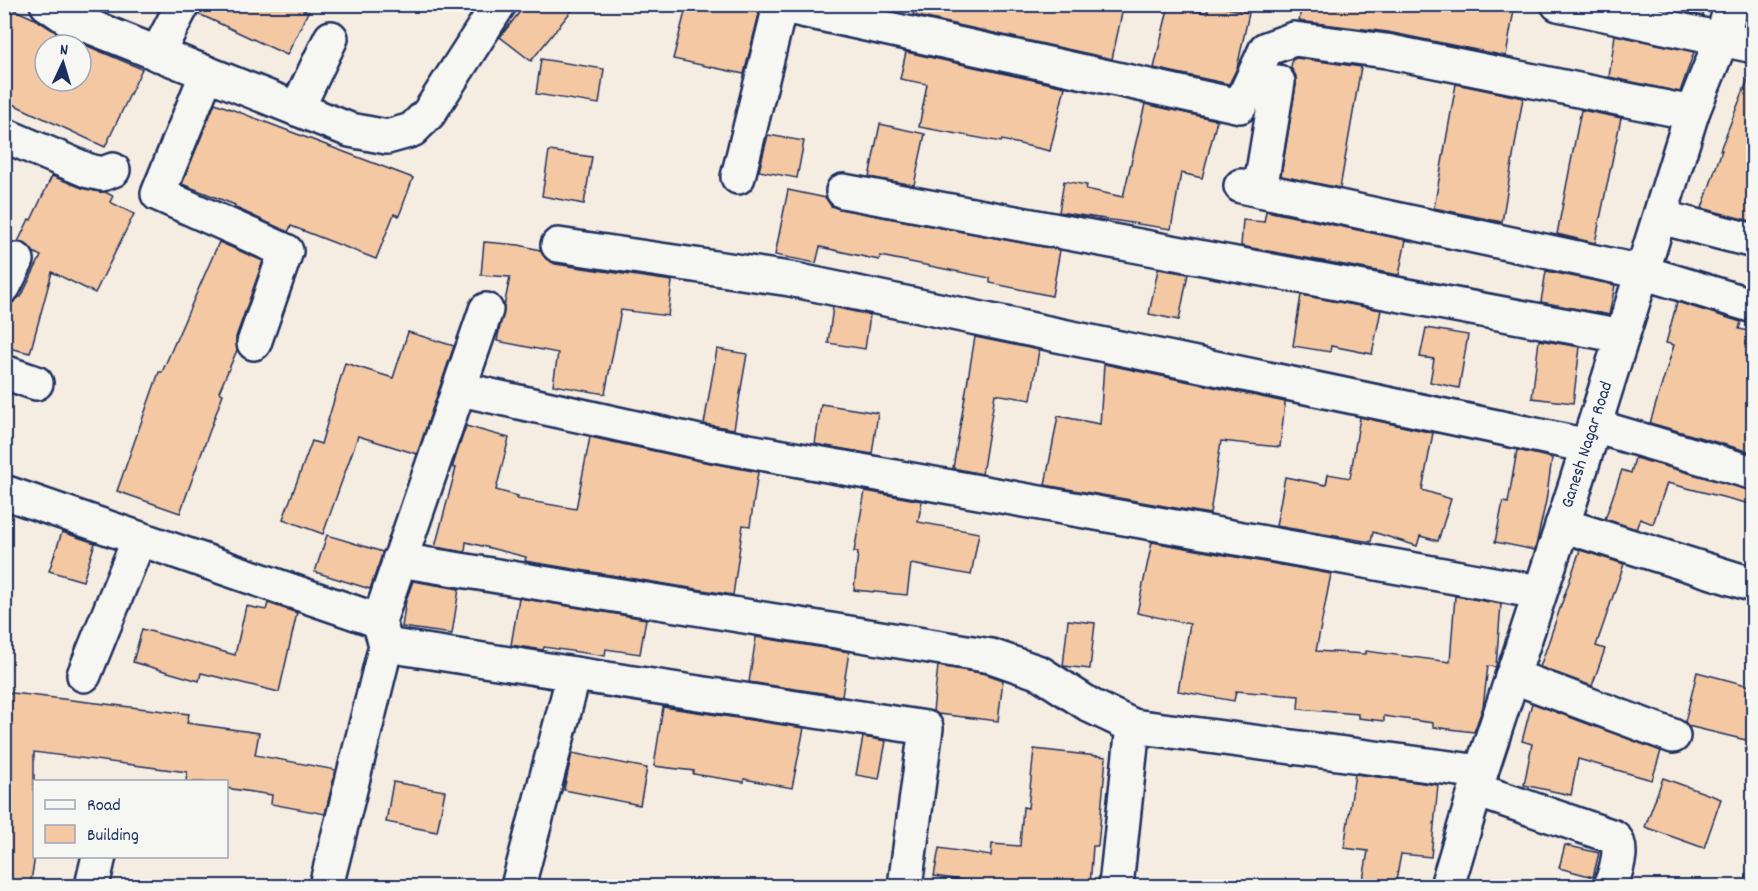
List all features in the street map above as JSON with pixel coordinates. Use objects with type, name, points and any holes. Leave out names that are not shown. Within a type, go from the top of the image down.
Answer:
[{"type":"street","points":[[47,4],[66,17],[297,109],[347,139],[387,137],[412,130],[429,113],[499,4]]},
{"type":"street","points":[[157,54],[183,4]]},
{"type":"street","points":[[1558,4],[1754,46]]},
{"type":"street","name":"Ganesh Nagar Road","points":[[1448,886],[1478,781],[1591,436],[1692,113],[1722,38],[1732,4]]},
{"type":"street","points":[[738,177],[777,5],[1240,106],[1266,50],[1294,39],[1386,51],[1692,113]]},
{"type":"street","points":[[297,109],[331,39]]},
{"type":"street","points":[[207,73],[159,194],[286,251],[254,343]]},
{"type":"street","points":[[1278,82],[1251,188],[1642,272],[1754,306]]},
{"type":"street","points":[[4,135],[89,171],[102,174],[113,170]]},
{"type":"street","points":[[843,191],[1622,336]]},
{"type":"street","points":[[1660,217],[1754,241]]},
{"type":"street","points":[[558,245],[790,279],[1591,436],[1754,473]]},
{"type":"street","points":[[326,886],[399,560],[486,310]]},
{"type":"street","points":[[4,372],[36,383]]},
{"type":"street","points":[[460,389],[704,443],[1539,592]]},
{"type":"street","points":[[4,492],[139,539],[383,633],[574,674],[926,728],[905,886]]},
{"type":"street","points":[[1562,525],[1754,585]]},
{"type":"street","points":[[84,675],[139,539]]},
{"type":"street","points":[[399,560],[992,656],[1040,672],[1091,705],[1133,726],[1478,781],[1614,837],[1619,843],[1620,851],[1611,886]]},
{"type":"street","points":[[518,886],[574,674]]},
{"type":"street","points":[[1512,676],[1673,736]]},
{"type":"street","points":[[1116,886],[1133,726]]},
{"type":"street","points":[[92,886],[99,858]]},
{"type":"building","points":[[202,4],[291,4],[308,12],[287,55],[199,14]]},
{"type":"building","points":[[526,4],[577,4],[531,61],[500,37]]},
{"type":"building","points":[[687,4],[756,4],[759,14],[744,74],[673,59]]},
{"type":"building","points":[[915,4],[1124,4],[1112,59],[913,15]]},
{"type":"building","points":[[1209,4],[1249,13],[1237,68],[1229,84],[1154,68],[1169,5],[1207,13]]},
{"type":"building","points":[[1302,4],[1515,4],[1506,56],[1388,32],[1299,21]]},
{"type":"building","points":[[1650,4],[1706,4],[1703,16]]},
{"type":"building","points":[[4,5],[37,20],[57,33],[33,33],[33,93],[93,93],[93,48],[142,69],[105,147],[4,100]]},
{"type":"building","points":[[1615,35],[1694,52],[1680,92],[1609,77]]},
{"type":"building","points":[[906,52],[1065,87],[1050,151],[1002,140],[1001,142],[919,127],[927,84],[900,79]]},
{"type":"building","points":[[1296,58],[1361,67],[1340,188],[1281,176],[1296,85],[1296,76],[1291,68],[1292,60]]},
{"type":"building","points":[[541,59],[604,69],[599,104],[536,94]]},
{"type":"building","points":[[1752,69],[1754,69],[1754,222],[1702,208],[1722,150],[1720,150]]},
{"type":"building","points":[[1456,84],[1523,98],[1502,222],[1434,208]]},
{"type":"building","points":[[215,103],[413,178],[399,216],[394,214],[376,259],[291,226],[288,232],[234,207],[235,205],[182,184]]},
{"type":"building","points":[[1145,104],[1217,120],[1202,178],[1181,173],[1171,229],[1059,212],[1064,181],[1087,185],[1086,189],[1123,197]]},
{"type":"building","points":[[1581,110],[1621,118],[1595,243],[1557,234]]},
{"type":"building","points":[[880,124],[925,134],[914,185],[869,177]]},
{"type":"building","points":[[768,135],[804,141],[797,178],[759,171]]},
{"type":"building","points":[[549,151],[592,157],[584,204],[542,196]]},
{"type":"building","points":[[52,176],[85,189],[105,192],[113,196],[110,202],[134,214],[95,293],[52,272],[30,353],[4,347],[4,307],[21,297],[41,256],[33,252],[26,244],[18,242]]},
{"type":"building","points":[[788,190],[826,198],[831,206],[840,209],[1060,250],[1052,296],[990,283],[990,278],[880,256],[879,260],[820,247],[816,263],[775,255]]},
{"type":"building","points":[[1266,211],[1406,240],[1399,275],[1241,246],[1243,220],[1264,222]]},
{"type":"building","points":[[219,242],[263,261],[236,337],[237,350],[219,392],[223,394],[180,513],[117,491],[159,372],[162,372]]},
{"type":"building","points":[[484,242],[519,245],[540,250],[546,259],[555,264],[672,281],[668,316],[621,310],[605,394],[553,385],[558,353],[497,341],[510,277],[481,275]]},
{"type":"building","points":[[1158,269],[1188,274],[1179,320],[1149,314]]},
{"type":"building","points":[[1546,271],[1615,285],[1609,315],[1541,302]]},
{"type":"building","points":[[1301,295],[1381,310],[1372,354],[1331,346],[1330,352],[1293,346]]},
{"type":"building","points":[[1677,302],[1741,322],[1739,329],[1754,332],[1754,453],[1650,423],[1674,345],[1666,343]]},
{"type":"building","points":[[833,307],[870,315],[865,349],[828,343]]},
{"type":"building","points":[[1426,328],[1468,335],[1459,388],[1430,382],[1434,359],[1420,357]]},
{"type":"building","points":[[408,332],[454,346],[417,454],[358,436],[323,534],[283,519],[312,441],[321,444],[345,363],[393,378]]},
{"type":"building","points":[[975,337],[1039,350],[1031,400],[995,394],[982,474],[953,468]]},
{"type":"building","points":[[1539,340],[1580,347],[1573,403],[1532,398]]},
{"type":"building","points":[[717,349],[747,354],[734,429],[704,424]]},
{"type":"building","points":[[1104,364],[1285,402],[1280,447],[1221,441],[1210,514],[1045,485],[1058,416],[1100,424]]},
{"type":"building","points":[[821,404],[878,413],[872,454],[815,444]]},
{"type":"building","points":[[1360,417],[1433,433],[1422,490],[1451,499],[1438,541],[1420,536],[1417,546],[1373,532],[1371,542],[1276,526],[1285,477],[1326,485],[1328,474],[1350,478]]},
{"type":"building","points":[[466,426],[509,438],[496,490],[518,496],[517,499],[576,509],[590,437],[758,472],[750,526],[743,525],[733,595],[525,561],[526,557],[466,542],[465,552],[435,547],[456,468],[453,468],[453,465]]},
{"type":"building","points":[[1517,450],[1552,458],[1546,501],[1535,550],[1495,542],[1503,502],[1508,503]]},
{"type":"building","points":[[1635,458],[1754,491],[1754,505],[1667,483],[1653,524],[1640,519],[1636,529],[1605,519],[1622,470],[1631,473]]},
{"type":"building","points":[[865,491],[922,501],[918,522],[979,533],[971,575],[911,564],[907,595],[854,590],[858,552],[854,552]]},
{"type":"building","points":[[62,532],[95,543],[83,581],[49,571]]},
{"type":"building","points":[[327,535],[383,552],[370,589],[315,572]]},
{"type":"building","points":[[1152,542],[1331,574],[1316,651],[1366,654],[1366,651],[1450,662],[1455,596],[1501,604],[1496,667],[1488,666],[1483,707],[1474,732],[1433,727],[1433,723],[1384,716],[1384,721],[1358,718],[1358,714],[1298,709],[1299,696],[1236,691],[1234,701],[1178,691],[1190,624],[1137,613]]},
{"type":"building","points":[[1580,550],[1624,564],[1596,646],[1605,649],[1592,686],[1540,667]]},
{"type":"building","points":[[413,581],[459,589],[452,634],[402,627],[406,600]]},
{"type":"building","points":[[519,598],[646,619],[640,654],[606,649],[605,656],[544,647],[543,650],[511,645]]},
{"type":"building","points":[[268,603],[297,613],[279,692],[201,673],[199,681],[133,662],[142,629],[235,655],[246,606],[266,610]]},
{"type":"building","points":[[1068,620],[1095,623],[1090,669],[1063,666]]},
{"type":"building","points":[[756,637],[849,652],[842,696],[749,682]]},
{"type":"building","points":[[938,666],[986,674],[1003,680],[998,721],[938,714],[933,711]]},
{"type":"building","points":[[1697,672],[1750,686],[1747,695],[1754,697],[1754,742],[1688,726],[1685,722]]},
{"type":"building","points":[[4,692],[189,714],[187,723],[259,733],[255,755],[336,770],[325,814],[271,804],[272,795],[228,788],[228,780],[186,780],[187,772],[34,752],[34,863],[30,886],[4,886],[4,802],[9,767],[4,766]]},
{"type":"building","points":[[1532,703],[1661,751],[1652,780],[1578,759],[1571,795],[1524,785],[1532,744],[1522,741]]},
{"type":"building","points":[[663,707],[804,728],[792,788],[654,766]]},
{"type":"building","points":[[863,737],[886,741],[879,779],[856,775]]},
{"type":"building","points":[[1034,749],[1106,757],[1098,846],[1093,846],[1090,886],[1001,886],[934,876],[939,848],[991,856],[992,844],[1020,846],[1023,807],[1028,808]]},
{"type":"building","points":[[572,753],[647,768],[640,805],[564,790]]},
{"type":"building","points":[[1355,774],[1438,785],[1431,857],[1401,854],[1395,886],[1362,886],[1368,851],[1344,848]]},
{"type":"building","points":[[1663,778],[1721,799],[1704,848],[1645,827]]},
{"type":"building","points":[[393,782],[445,791],[437,832],[386,822]]},
{"type":"building","points":[[1565,845],[1599,853],[1593,877],[1559,868]]}]
